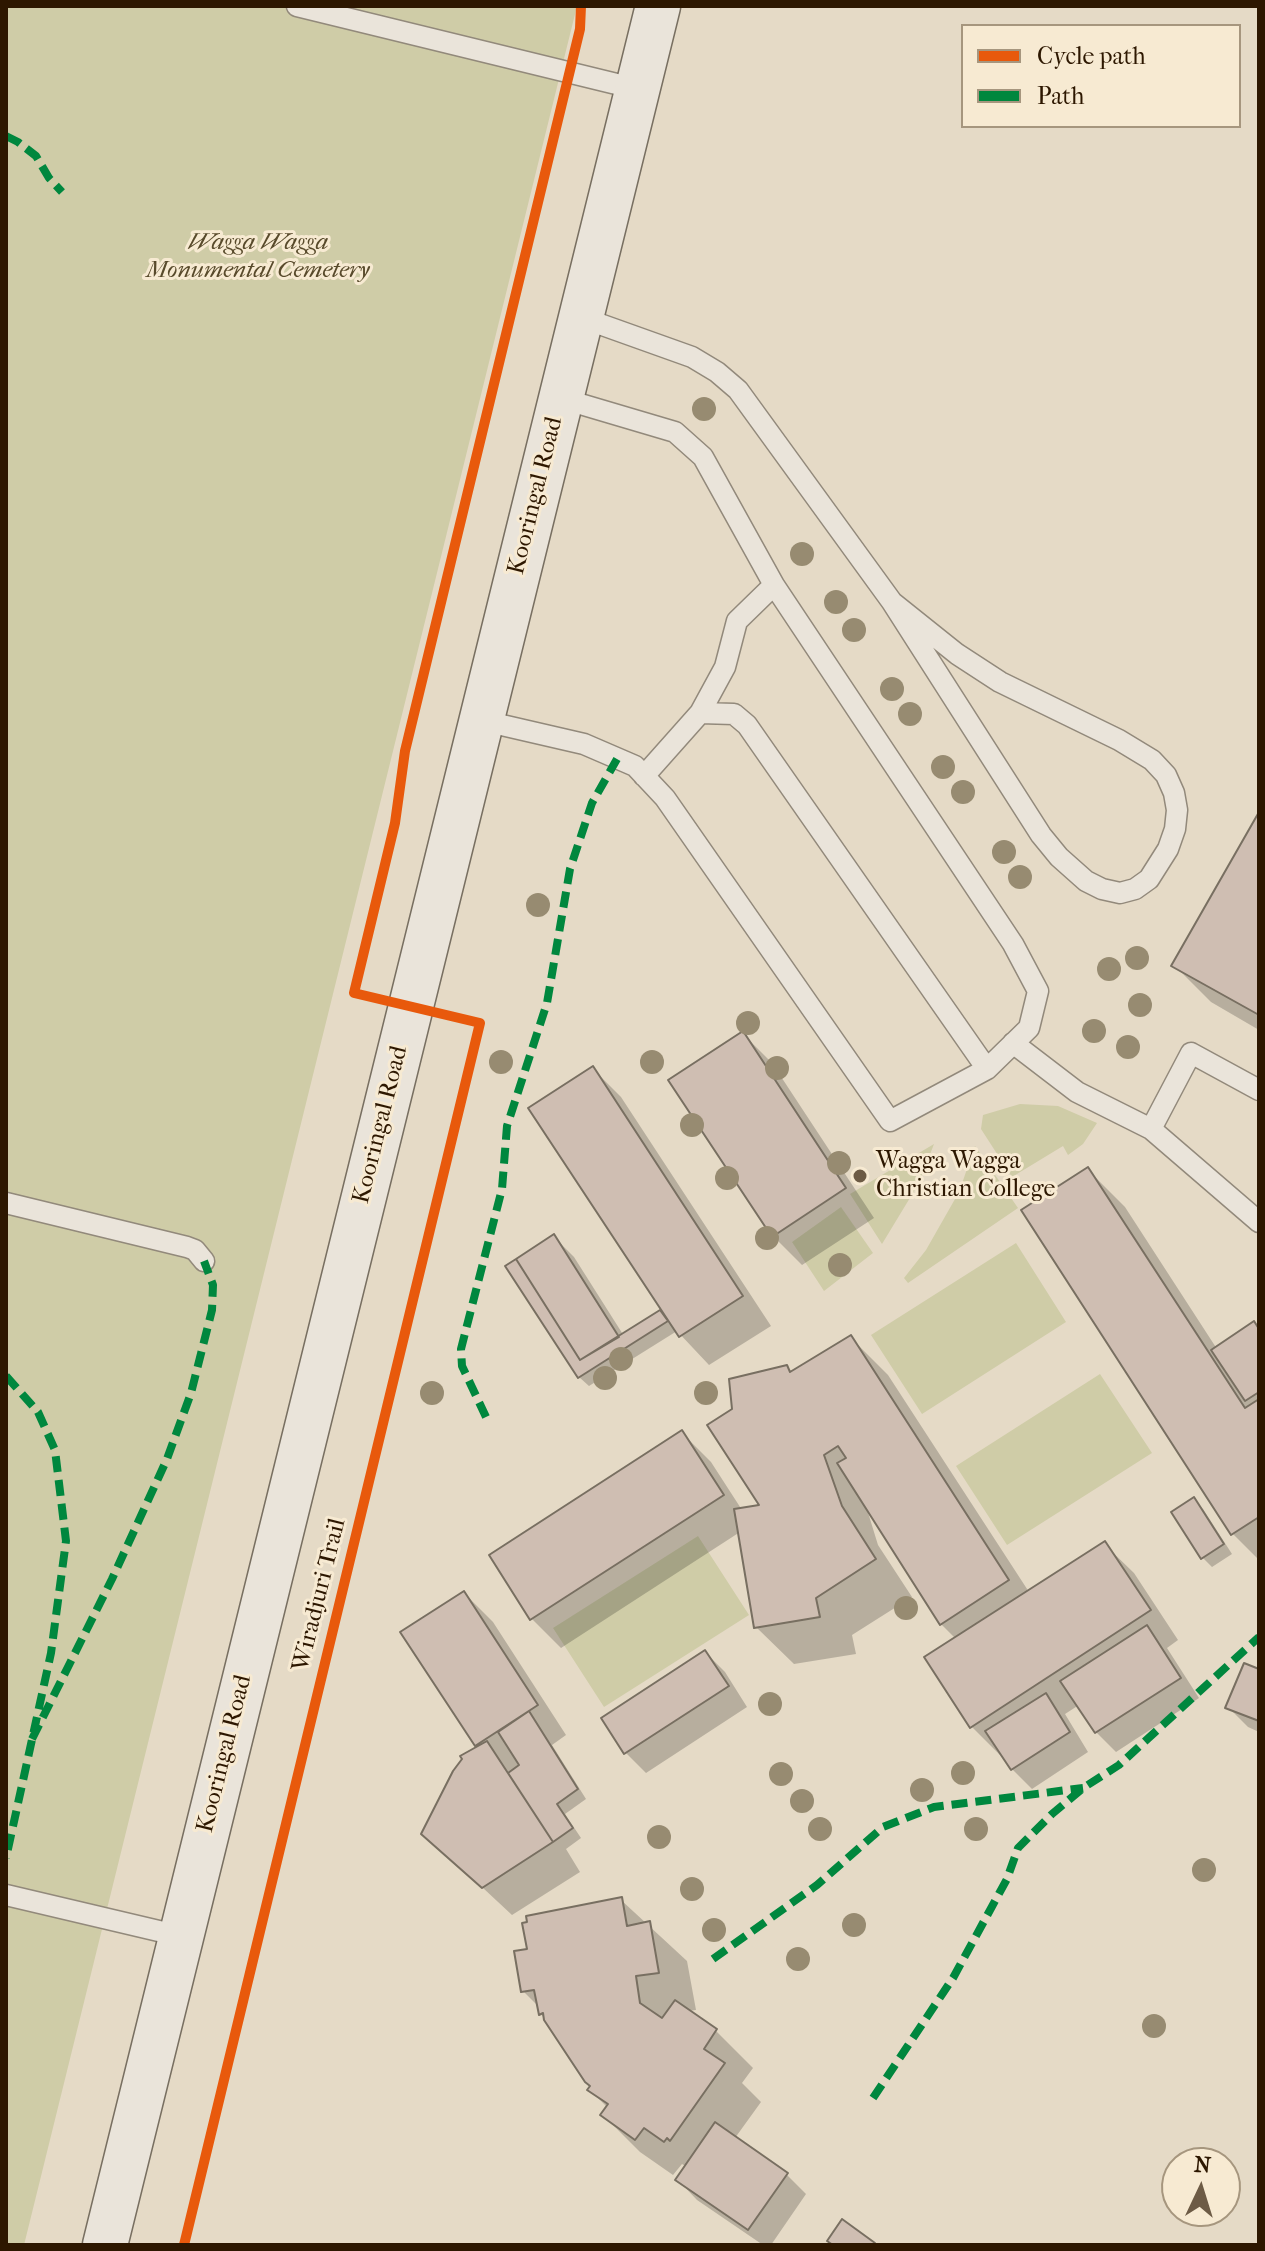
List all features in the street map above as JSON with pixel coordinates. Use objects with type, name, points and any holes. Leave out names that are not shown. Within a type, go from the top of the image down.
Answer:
[{"type":"main road","name":"Kooringal Road","points":[[105,2245],[658,6]]},
{"type":"lane","points":[[297,6],[637,89]]},
{"type":"lane","points":[[580,317],[666,345],[692,357],[738,390],[892,602],[1041,835],[1059,857],[1086,881],[1102,889],[1120,893],[1135,889],[1149,879],[1168,849],[1175,829],[1177,810],[1166,775],[1152,760],[1119,740],[1000,682],[957,654],[892,602]]},
{"type":"lane","points":[[480,720],[584,744],[635,766],[665,798],[890,1121],[987,1069],[1029,1028],[1038,991],[1013,944],[774,585],[703,457],[675,432],[560,398]]},
{"type":"lane","points":[[644,776],[700,713],[725,667],[737,621],[774,585]]},
{"type":"lane","points":[[700,713],[734,714],[747,725],[987,1069]]},
{"type":"lane","points":[[1013,1043],[1077,1092],[1151,1129],[1259,1222]]},
{"type":"lane","points":[[1151,1129],[1191,1053],[1259,1090]]},
{"type":"lane","points":[[6,1203],[187,1247],[195,1250],[204,1261]]},
{"type":"lane","points":[[6,1895],[180,1936]]},
{"type":"green space","name":"Wagga Wagga Monumental Cemetery","points":[[6,6],[577,6],[24,2245],[6,2245]]},
{"type":"green space","points":[[1020,1104],[1058,1106],[1097,1123],[1083,1144],[1068,1155],[1063,1146],[1012,1177],[981,1129],[983,1115]]},
{"type":"green space","points":[[934,1144],[919,1183],[882,1244],[850,1194]]},
{"type":"green space","points":[[975,1146],[1018,1208],[908,1283],[904,1278],[926,1250],[959,1192]]},
{"type":"green space","points":[[841,1207],[873,1253],[824,1291],[792,1242]]},
{"type":"green space","points":[[1016,1243],[1066,1322],[922,1414],[871,1335]]},
{"type":"green space","points":[[1100,1374],[1152,1453],[1007,1545],[956,1466]]},
{"type":"green space","points":[[698,1536],[749,1615],[604,1707],[553,1628]]},
{"type":"building","points":[[1259,812],[1259,1015],[1171,966]]},
{"type":"building","points":[[743,1031],[846,1188],[772,1237],[668,1080]]},
{"type":"building","points":[[593,1066],[743,1296],[679,1337],[528,1108]]},
{"type":"building","points":[[1088,1167],[1245,1408],[1259,1399],[1259,1517],[1231,1535],[1021,1210]]},
{"type":"building","points":[[554,1234],[619,1337],[580,1360],[516,1259]]},
{"type":"building","points":[[516,1259],[580,1360],[660,1310],[668,1321],[578,1378],[505,1266]]},
{"type":"building","points":[[1254,1321],[1259,1329],[1259,1392],[1245,1401],[1211,1350]]},
{"type":"building","points":[[851,1335],[1009,1580],[940,1625],[837,1463],[846,1458],[838,1446],[824,1455],[842,1506],[876,1559],[816,1598],[820,1617],[754,1628],[734,1509],[759,1505],[707,1425],[732,1409],[729,1379],[787,1365],[790,1372]]},
{"type":"building","points":[[682,1430],[724,1495],[530,1620],[489,1555]]},
{"type":"building","points":[[1194,1497],[1224,1544],[1201,1559],[1171,1512]]},
{"type":"building","points":[[1105,1541],[1151,1610],[970,1728],[924,1657]]},
{"type":"building","points":[[464,1591],[538,1705],[475,1746],[400,1632]]},
{"type":"building","points":[[1147,1625],[1181,1678],[1095,1733],[1060,1681]]},
{"type":"building","points":[[705,1650],[729,1686],[624,1754],[601,1718]]},
{"type":"building","points":[[1244,1663],[1259,1669],[1259,1721],[1225,1708]]},
{"type":"building","points":[[1046,1693],[1070,1732],[1011,1770],[985,1731]]},
{"type":"building","points":[[529,1711],[578,1789],[557,1804],[573,1828],[553,1842],[508,1773],[519,1765],[498,1732]]},
{"type":"building","points":[[487,1741],[553,1842],[482,1888],[421,1834],[462,1759],[460,1756]]},
{"type":"building","points":[[622,1897],[627,1926],[650,1921],[659,1973],[636,1976],[640,2003],[662,2018],[675,2000],[717,2029],[704,2049],[725,2063],[670,2141],[667,2138],[664,2142],[644,2128],[635,2140],[600,2115],[608,2104],[587,2090],[590,2086],[544,2020],[543,2013],[539,2015],[534,1990],[521,1992],[514,1951],[527,1949],[522,1923],[527,1922],[526,1916]]},
{"type":"building","points":[[715,2122],[788,2173],[748,2230],[675,2180]]},
{"type":"building","points":[[842,2219],[875,2243],[833,2245],[827,2241]]},
{"type":"marked path","points":[[6,136],[36,156],[62,192]]},
{"type":"marked path","points":[[486,1417],[462,1366],[461,1349],[502,1189],[507,1126],[547,1003],[570,869],[592,803],[617,759]]},
{"type":"marked path","points":[[32,1739],[112,1579],[167,1459],[191,1393],[212,1310],[213,1285],[204,1261]]},
{"type":"marked path","points":[[6,1376],[38,1412],[55,1450],[66,1541],[51,1653],[6,1858]]},
{"type":"marked path","points":[[873,2098],[953,1978],[1007,1879],[1018,1848],[1083,1788],[1119,1765],[1259,1637]]},
{"type":"marked path","points":[[713,1959],[817,1885],[883,1827],[934,1807],[1083,1788]]},
{"type":"cycle path","name":"Wiradjuri Trail","points":[[184,2245],[480,1023],[354,993],[395,823],[405,751],[580,29],[581,6]]},
{"type":"place","name":"Wagga Wagga Christian College","points":[[860,1176]]}]
